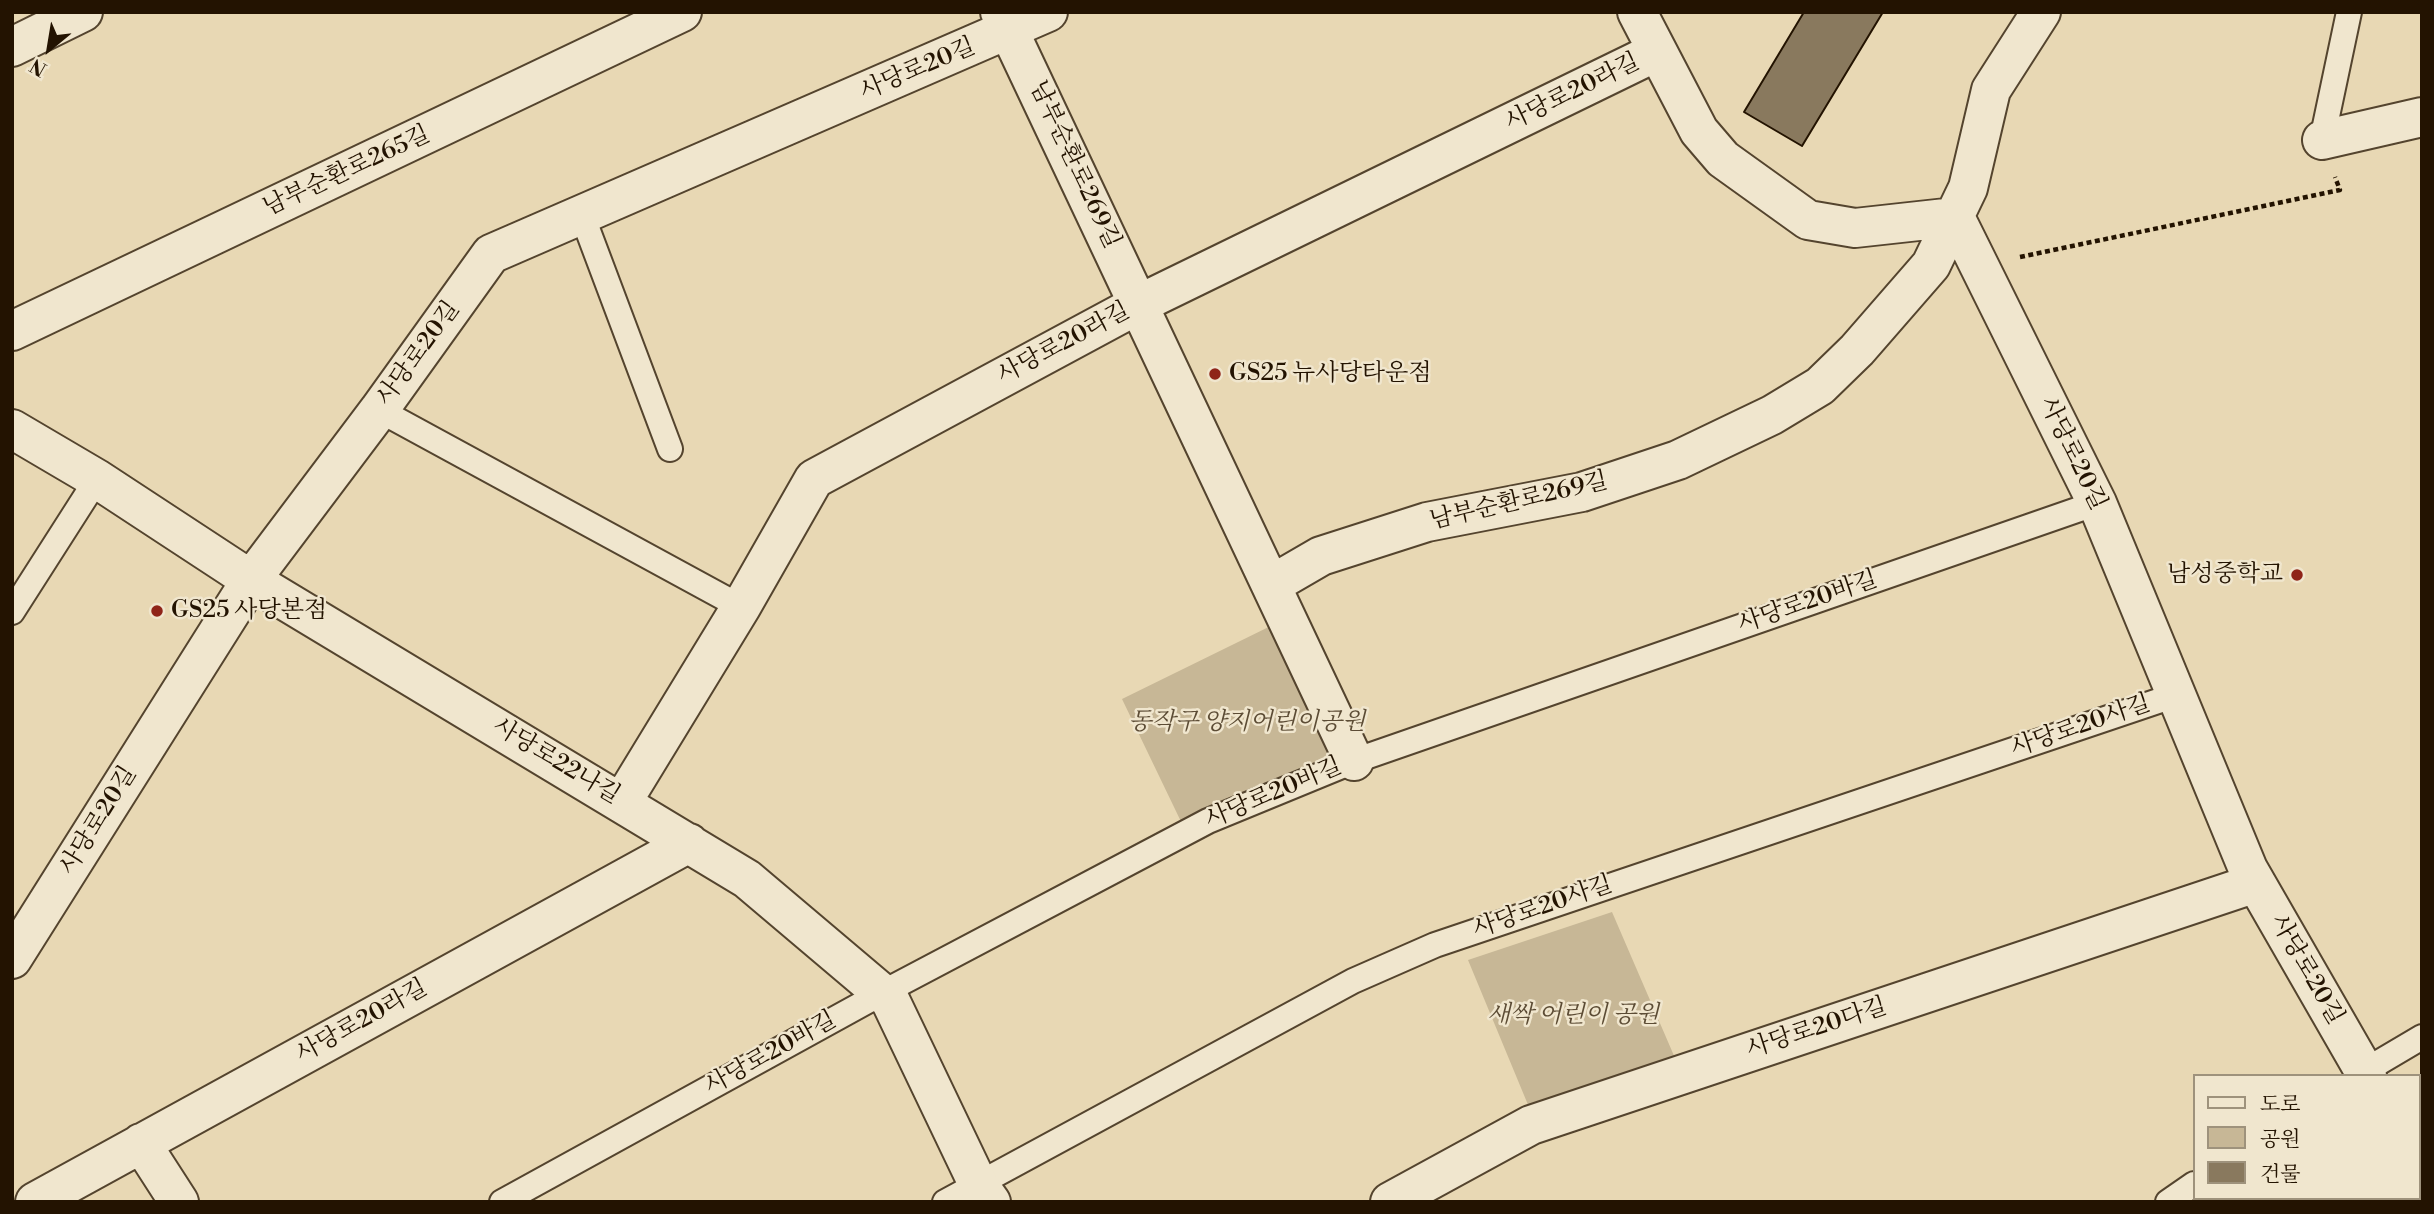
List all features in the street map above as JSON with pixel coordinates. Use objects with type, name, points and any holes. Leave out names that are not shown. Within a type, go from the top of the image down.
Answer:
[{"type":"street","points":[[12,47],[83,12]]},
{"type":"street","name":"남부순환로265길","points":[[12,331],[682,12]]},
{"type":"street","name":"사당로20길","points":[[12,959],[251,580],[379,410],[491,254],[1005,21],[1048,12]]},
{"type":"street","points":[[1637,12],[1699,131],[1723,159],[1808,220],[1855,229],[1955,217]]},
{"type":"street","name":"남부순환로269길","points":[[1271,585],[1321,556],[1427,522],[1582,492],[1666,464],[1772,415],[1820,386],[1857,350],[1931,265],[1968,188],[1992,90],[2041,12]]},
{"type":"street","name":"남부순환로269길","points":[[1005,21],[1354,761]]},
{"type":"street","name":"사당로20라길","points":[[622,802],[741,607],[814,479],[1139,304],[1656,52]]},
{"type":"street","points":[[2322,140],[2422,117]]},
{"type":"street","name":"사당로20길","points":[[1955,217],[2097,503],[2256,883],[2362,1074]]},
{"type":"street","name":"사당로22나길","points":[[12,429],[97,479],[251,580],[747,879],[890,1000],[985,1193]]},
{"type":"street","name":"사당로20라길","points":[[34,1202],[689,843]]},
{"type":"street","name":"사당로20다길","points":[[1390,1202],[1531,1125],[2256,883]]},
{"type":"street","points":[[141,1143],[179,1202]]},
{"type":"lane","points":[[2322,140],[2350,12]]},
{"type":"lane","points":[[582,215],[670,449]]},
{"type":"lane","points":[[379,410],[741,607]]},
{"type":"lane","points":[[12,612],[97,479]]},
{"type":"lane","name":"사당로20바길","points":[[502,1202],[882,993],[1208,821],[1354,761],[2097,503]]},
{"type":"lane","name":"사당로20사길","points":[[945,1202],[985,1193],[1353,981],[1435,945],[2176,695]]},
{"type":"lane","points":[[2362,1074],[2422,1037]]},
{"type":"lane","points":[[2168,1202],[2192,1185]]},
{"type":"path","points":[[1980,266],[2340,190],[2322,140]]},
{"type":"green space","name":"동작구 양지어린이공원","points":[[1287,618],[1354,761],[1186,832],[1122,699]]},
{"type":"green space","name":"새싹 어린이 공원","points":[[1612,912],[1678,1065],[1531,1112],[1468,960]]},
{"type":"building","points":[[1804,12],[1883,12],[1802,146],[1744,112]]},
{"type":"place","name":"GS25 뉴사당타운점","points":[[1215,374]]},
{"type":"place","name":"남성중학교","points":[[2297,575]]},
{"type":"place","name":"GS25 사당본점","points":[[157,611]]}]
